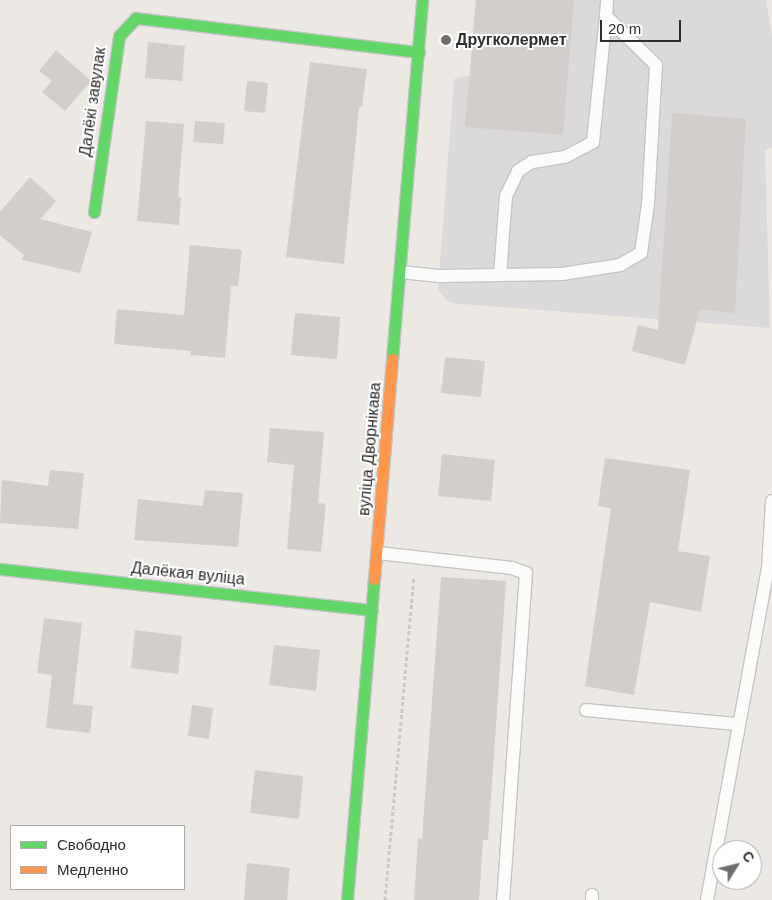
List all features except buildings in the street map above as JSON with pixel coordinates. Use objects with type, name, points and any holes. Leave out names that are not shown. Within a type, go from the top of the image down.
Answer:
[{"type":"street","name":"вуліца Дворнікава","points":[[347,900],[378,553],[422,0]]},
{"type":"street","name":"Далёкі завулак","points":[[94,212],[118,36],[136,18],[419,52]]},
{"type":"street","name":"Далёкая вуліца","points":[[0,569],[372,610]]},
{"type":"lane","points":[[500,275],[506,196],[518,171],[532,162],[565,157],[593,142],[607,0]]},
{"type":"lane","points":[[401,272],[439,276],[562,274],[620,265],[641,254],[648,204],[656,65],[606,16]]},
{"type":"lane","points":[[707,900],[738,724],[768,570],[772,501]]},
{"type":"lane","points":[[378,553],[512,568],[526,573],[503,900]]},
{"type":"lane","points":[[586,710],[738,724]]},
{"type":"path","points":[[385,900],[416,557]]},
{"type":"shaded area","points":[[476,0],[766,0],[772,37],[772,148],[765,150],[770,328],[450,303],[438,290],[454,79],[470,75]]},
{"type":"traffic: fast","points":[[392,359],[422,0]]},
{"type":"traffic: fast","points":[[94,212],[119,36],[136,18],[419,52]]},
{"type":"traffic: fast","points":[[0,569],[372,610]]},
{"type":"traffic: fast","points":[[347,900],[374,579]]},
{"type":"traffic: slow","points":[[374,579],[392,359]]},
{"type":"place","name":"Другколермет","points":[[446,40]]}]
